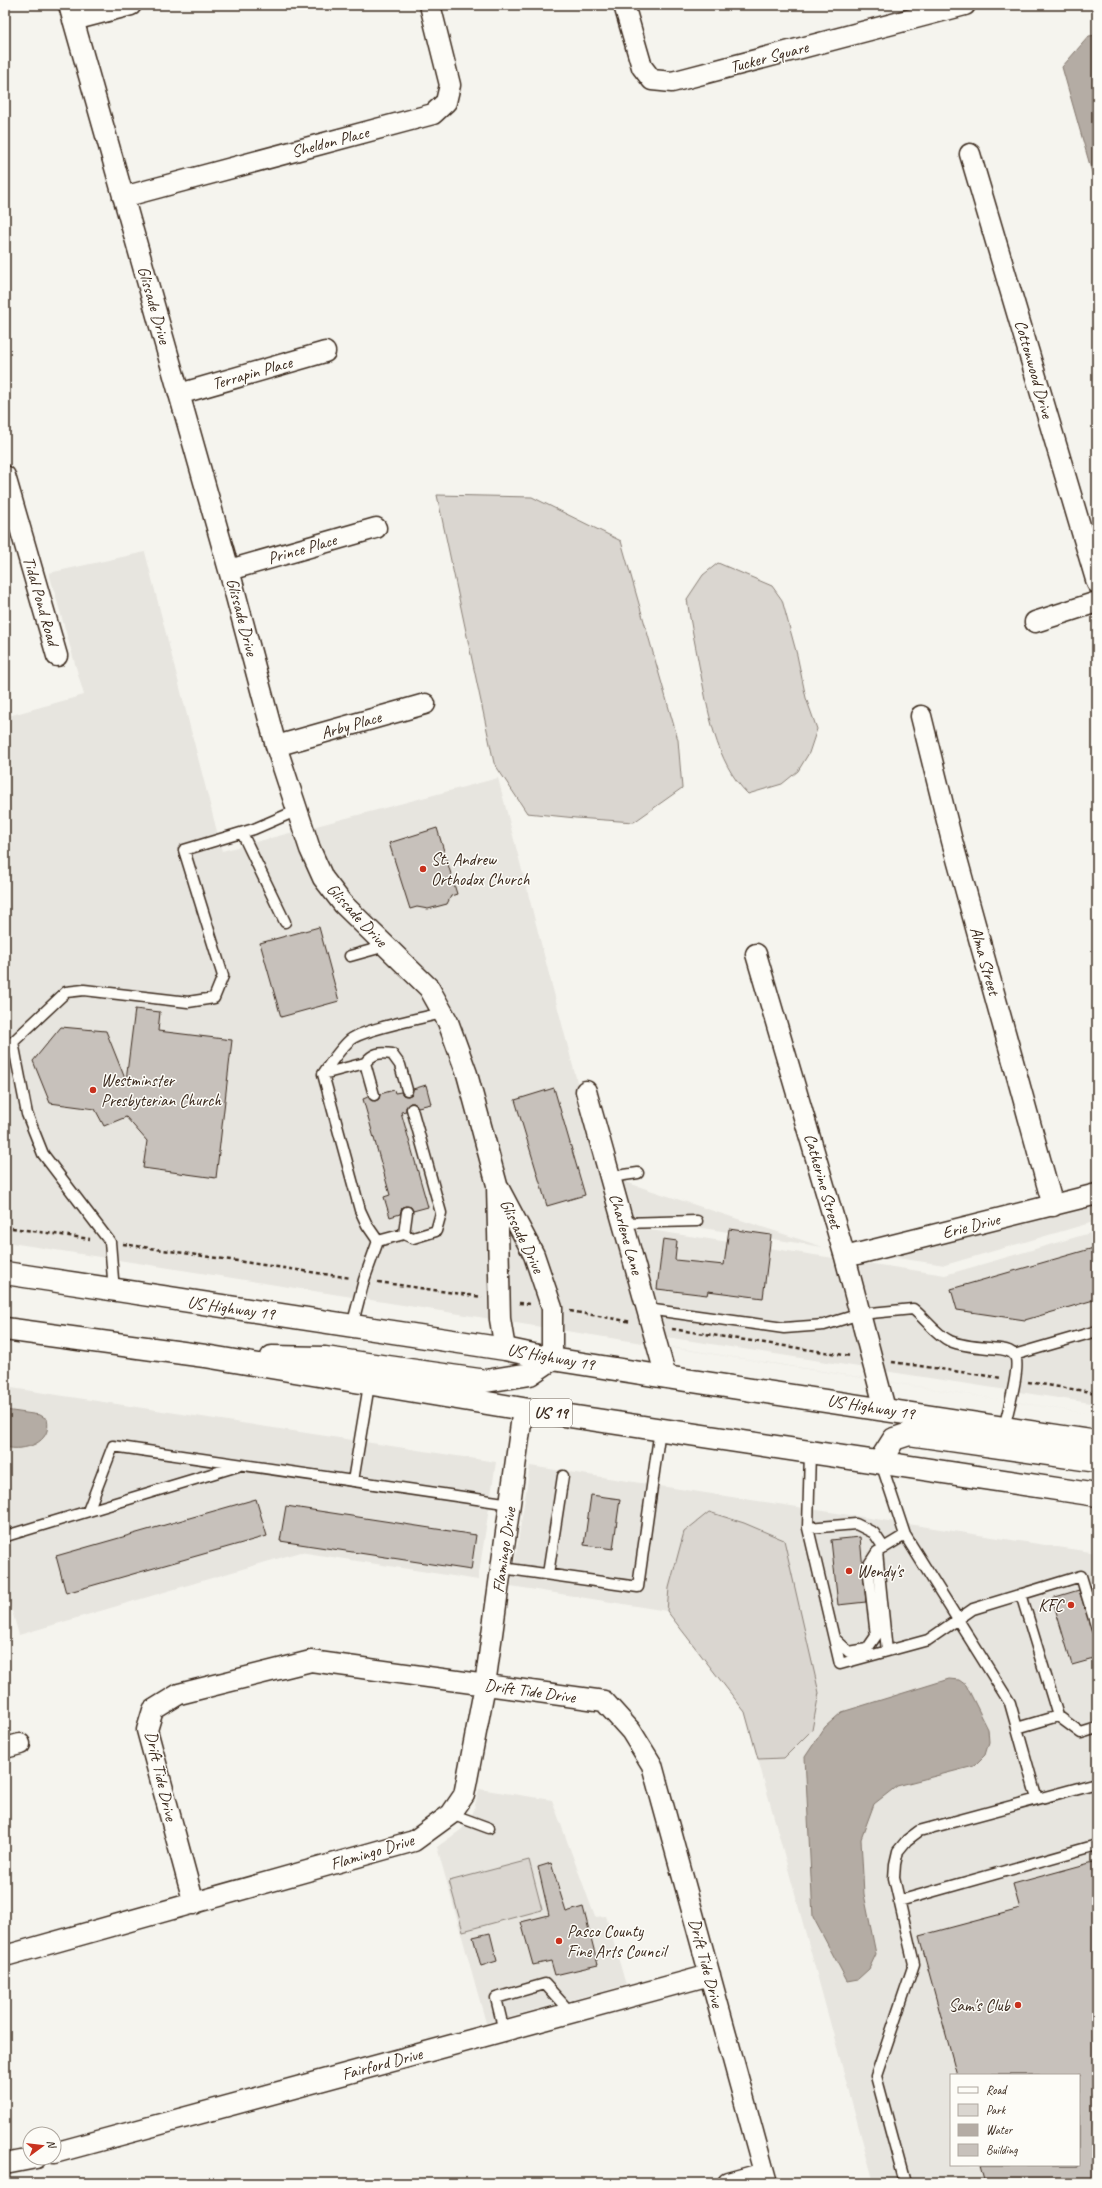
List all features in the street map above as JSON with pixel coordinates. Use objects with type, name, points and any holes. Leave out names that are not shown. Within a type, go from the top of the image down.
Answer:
[{"type":"highway","name":"US Highway 19","points":[[5,1273],[114,1291],[505,1349],[666,1377],[1097,1442]]},
{"type":"highway","name":"US 19","points":[[5,1329],[205,1356],[369,1385],[523,1409],[880,1461],[1097,1495]]},
{"type":"highway","points":[[205,1356],[325,1358],[486,1382],[530,1374],[552,1358]]},
{"type":"highway","points":[[880,1461],[894,1439],[909,1434],[1097,1461]]},
{"type":"street","points":[[71,12],[131,5]]},
{"type":"street","name":"Tucker Square","points":[[624,5],[642,67],[652,80],[672,82],[964,5]]},
{"type":"street","name":"Sheldon Place","points":[[123,197],[434,114],[446,102],[450,85],[432,10]]},
{"type":"street","name":"Glissade Drive","points":[[71,12],[229,570],[276,746],[310,849],[323,878],[342,904],[428,988],[442,1013],[467,1074],[497,1185],[534,1255],[552,1308],[552,1358]]},
{"type":"street","name":"Cottonwood Drive","points":[[970,154],[1097,583]]},
{"type":"street","name":"Terrapin Place","points":[[179,394],[325,352]]},
{"type":"street","name":"Tidal Pond Road","points":[[5,476],[57,656]]},
{"type":"street","name":"Prince Place","points":[[229,570],[376,528]]},
{"type":"street","points":[[1035,622],[1097,602]]},
{"type":"street","name":"Arby Place","points":[[276,746],[425,704]]},
{"type":"street","name":"Alma Street","points":[[921,716],[952,841],[1053,1206]]},
{"type":"street","name":"Catherine Street","points":[[756,954],[845,1257],[885,1409]]},
{"type":"street","name":"Charlene Lane","points":[[586,1091],[666,1377]]},
{"type":"street","name":"Glissade Drive","points":[[497,1185],[500,1319],[505,1349]]},
{"type":"street","name":"Erie Drive","points":[[845,1257],[1097,1194]]},
{"type":"street","name":"Flamingo Drive","points":[[5,1956],[414,1841],[451,1814],[464,1795],[485,1685],[523,1409]]},
{"type":"street","name":"Drift Tide Drive","points":[[194,1904],[147,1730],[153,1710],[179,1694],[311,1662],[604,1701],[631,1731],[652,1765],[766,2178]]},
{"type":"street","name":"Fairford Drive","points":[[62,2151],[710,1975]]},
{"type":"street","points":[[5,2164],[22,2161]]},
{"type":"street","points":[[728,2183],[766,2178]]},
{"type":"lane","points":[[114,1291],[110,1242],[43,1154],[27,1114],[13,1042],[66,992],[84,990],[188,1002],[214,998],[223,976],[184,850],[242,833],[298,810]]},
{"type":"lane","points":[[242,833],[284,922]]},
{"type":"lane","points":[[350,956],[386,946]]},
{"type":"lane","points":[[378,1241],[367,1225],[360,1210],[323,1074],[334,1058],[351,1039],[376,1030],[442,1013]]},
{"type":"lane","points":[[323,1074],[365,1063],[371,1055],[382,1052],[392,1054],[400,1065],[407,1090]]},
{"type":"lane","points":[[365,1063],[374,1096]]},
{"type":"lane","points":[[378,1241],[404,1234],[413,1238],[436,1231],[441,1213],[412,1109]]},
{"type":"lane","points":[[610,1177],[638,1173]]},
{"type":"lane","points":[[404,1234],[407,1212]]},
{"type":"lane","points":[[623,1223],[697,1221]]},
{"type":"lane","points":[[352,1326],[364,1280],[378,1241]]},
{"type":"lane","points":[[647,1309],[784,1328],[824,1326],[860,1314],[913,1309],[942,1337],[952,1342],[1009,1351],[1014,1355],[1017,1361],[1004,1428]]},
{"type":"lane","points":[[1014,1355],[1097,1331]]},
{"type":"lane","points":[[353,1481],[369,1385]]},
{"type":"lane","points":[[502,1568],[638,1587],[660,1429]]},
{"type":"lane","points":[[88,1511],[113,1446],[511,1504]]},
{"type":"lane","points":[[810,1451],[808,1528],[840,1664],[928,1640],[973,1609],[1081,1576],[1097,1629]]},
{"type":"lane","points":[[880,1461],[905,1535],[1010,1703],[1037,1799]]},
{"type":"lane","points":[[5,1533],[6,1536],[242,1465]]},
{"type":"lane","points":[[548,1574],[563,1476]]},
{"type":"lane","points":[[808,1528],[856,1524],[874,1533],[880,1550],[887,1651]]},
{"type":"lane","points":[[835,1639],[849,1652],[867,1649],[876,1636],[868,1566],[880,1550],[905,1535]]},
{"type":"lane","points":[[1021,1594],[1058,1716],[1081,1733],[1097,1728]]},
{"type":"lane","points":[[1017,1728],[1058,1716]]},
{"type":"lane","points":[[905,2183],[876,2076],[914,1964],[894,1878],[898,1851],[906,1840],[919,1831],[1097,1783]]},
{"type":"lane","points":[[451,1814],[489,1828]]},
{"type":"lane","points":[[900,1901],[1097,1845]]},
{"type":"lane","points":[[504,2031],[496,1998],[545,1984],[571,2013]]},
{"type":"shaded area","points":[[145,552],[222,851],[498,778],[601,1174],[823,1247],[639,1218],[627,1230],[664,1346],[1097,1415],[5,1242],[5,717],[84,695],[49,573]]},
{"type":"shaded area","points":[[1097,1181],[1097,1221],[945,1265],[849,1251]]},
{"type":"shaded area","points":[[637,1228],[945,1275],[1097,1231],[1097,1404],[666,1337]]},
{"type":"shaded area","points":[[5,1387],[496,1462],[478,1580],[300,1552],[19,1635],[5,1587]]},
{"type":"shaded area","points":[[530,1466],[1097,1553],[1097,2183],[874,2183],[758,1759],[784,1758],[669,1588],[667,1611],[511,1586]]},
{"type":"shaded area","points":[[479,1789],[552,1800],[595,1917],[606,1916],[626,1985],[486,2023],[437,1847],[462,1829],[473,1813]]},
{"type":"green space","points":[[437,495],[532,497],[621,541],[678,740],[682,788],[634,822],[527,813],[494,763]]},
{"type":"green space","points":[[718,563],[772,586],[782,600],[797,655],[806,698],[817,729],[809,753],[798,771],[782,784],[748,794],[728,767],[714,734],[687,599],[703,575]]},
{"type":"green space","points":[[709,1512],[744,1523],[784,1540],[819,1693],[812,1730],[784,1758],[758,1759],[745,1712],[667,1611],[669,1588],[684,1532]]},
{"type":"green space","points":[[529,1860],[542,1910],[463,1931],[449,1881]]},
{"type":"water","points":[[1097,35],[1097,190],[1062,67],[1089,36]]},
{"type":"water","points":[[5,1410],[40,1415],[47,1419],[48,1427],[46,1434],[41,1440],[28,1447],[5,1447]]},
{"type":"water","points":[[949,1679],[959,1680],[966,1685],[988,1729],[989,1742],[985,1755],[974,1766],[897,1786],[874,1804],[861,1839],[864,1894],[876,1954],[869,1969],[858,1979],[847,1981],[813,1917],[805,1757],[825,1727],[842,1712]]},
{"type":"building","name":"St. Andrew Orthodox Church","points":[[437,828],[457,894],[451,896],[447,904],[428,909],[417,907],[410,909],[389,843]]},
{"type":"building","points":[[319,927],[339,1001],[281,1017],[260,943]]},
{"type":"building","name":"Westminster Presbyterian Church","points":[[135,1009],[160,1012],[158,1031],[232,1040],[216,1178],[143,1168],[147,1141],[126,1117],[104,1126],[95,1109],[50,1103],[33,1061],[61,1027],[106,1031],[126,1081]]},
{"type":"building","points":[[426,1085],[431,1104],[418,1107],[414,1103],[410,1103],[406,1107],[406,1111],[401,1112],[428,1207],[413,1211],[411,1207],[405,1206],[402,1208],[400,1214],[390,1217],[384,1197],[390,1195],[363,1099],[368,1097],[375,1101],[379,1099],[380,1094],[394,1090],[395,1093],[401,1092],[403,1095],[408,1096],[412,1094],[413,1089]]},
{"type":"building","points":[[554,1088],[585,1195],[547,1206],[515,1100]]},
{"type":"building","points":[[729,1229],[771,1235],[763,1298],[708,1291],[707,1295],[657,1289],[663,1239],[677,1241],[675,1260],[724,1265]]},
{"type":"building","points":[[1097,1247],[1097,1299],[1025,1320],[957,1310],[951,1289]]},
{"type":"building","points":[[591,1495],[620,1499],[613,1549],[584,1545]]},
{"type":"building","points":[[256,1499],[267,1536],[66,1593],[56,1556]]},
{"type":"building","points":[[286,1506],[476,1535],[471,1570],[280,1541]]},
{"type":"building","name":"Wendy's","points":[[860,1537],[866,1602],[838,1605],[831,1540]]},
{"type":"building","points":[[1079,1590],[1097,1646],[1097,1658],[1072,1665],[1052,1598]]},
{"type":"building","name":"Sam's Club","points":[[1097,1861],[1097,2183],[986,2183],[981,2166],[1080,2166],[1080,2074],[957,2074],[919,1936],[1020,1909],[1013,1884]]},
{"type":"building","name":"Pasco County Fine Arts Council","points":[[551,1863],[566,1912],[583,1907],[598,1965],[555,1975],[551,1961],[533,1965],[521,1922],[549,1915],[538,1867]]},
{"type":"building","points":[[490,1933],[497,1961],[481,1966],[473,1937]]},
{"type":"place","name":"St. Andrew Orthodox Church","points":[[423,869]]},
{"type":"place","name":"Westminster Presbyterian Church","points":[[93,1090]]},
{"type":"place","name":"Wendy's","points":[[849,1571]]},
{"type":"place","name":"KFC","points":[[1071,1605]]},
{"type":"place","name":"Pasco County Fine Arts Council","points":[[559,1941]]},
{"type":"place","name":"Sam's Club","points":[[1018,2005]]}]
